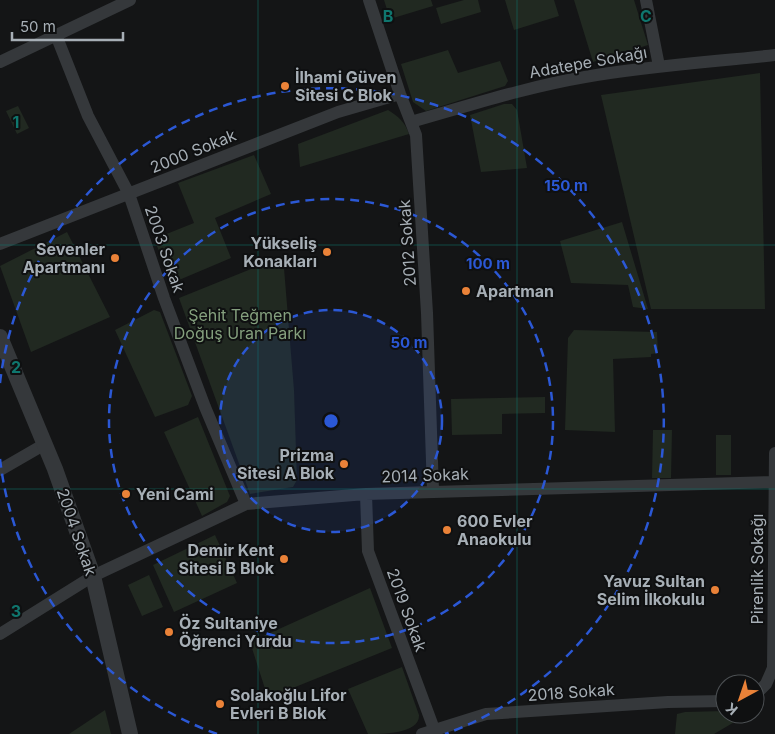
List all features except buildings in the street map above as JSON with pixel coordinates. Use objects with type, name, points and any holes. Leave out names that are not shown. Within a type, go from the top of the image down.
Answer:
[{"type":"street","points":[[0,62],[130,0]]},
{"type":"street","name":"2012 Sokak","points":[[369,0],[400,94],[416,135],[427,313],[433,491]]},
{"type":"street","points":[[646,0],[659,66]]},
{"type":"street","name":"2003 Sokak","points":[[56,35],[88,116],[129,194],[164,298],[246,504]]},
{"type":"street","name":"Adatepe Sokağı","points":[[411,122],[524,90],[584,77],[659,66],[775,55]]},
{"type":"street","name":"2000 Sokak","points":[[0,244],[338,112],[400,94]]},
{"type":"street","name":"2004 Sokak","points":[[0,337],[44,444],[93,576],[130,734]]},
{"type":"street","points":[[0,470],[44,444]]},
{"type":"street","name":"Pirenlik Sokağı","points":[[765,685],[773,668],[775,453]]},
{"type":"street","name":"2014 Sokak","points":[[0,634],[93,576],[246,504],[366,494],[433,491],[774,482]]},
{"type":"street","name":"2019 Sokak","points":[[366,494],[368,551],[430,732]]},
{"type":"street","name":"2018 Sokak","points":[[430,732],[486,714],[668,702],[715,702]]},
{"type":"green space","points":[[384,0],[431,0],[433,6],[390,19]]},
{"type":"green space","points":[[464,0],[478,0],[481,12],[441,24],[436,8]]},
{"type":"green space","points":[[505,0],[554,0],[559,16],[514,30]]},
{"type":"green space","points":[[574,0],[634,0],[648,45],[593,62]]},
{"type":"green space","points":[[448,50],[458,73],[500,61],[508,81],[505,86],[426,111],[413,102],[401,64]]},
{"type":"green space","points":[[760,73],[765,309],[651,309],[601,95]]},
{"type":"green space","points":[[504,104],[512,104],[517,110],[527,168],[481,172],[470,115]]},
{"type":"green space","points":[[18,106],[29,128],[17,134],[6,111]]},
{"type":"green space","points":[[388,110],[401,120],[409,134],[300,167],[298,144]]},
{"type":"green space","points":[[254,155],[271,194],[215,218],[231,258],[179,280],[171,280],[154,239],[194,223],[178,183]]},
{"type":"green space","points":[[622,222],[648,309],[633,307],[628,285],[571,283],[560,241]]},
{"type":"green space","points":[[67,232],[110,317],[31,352],[0,266]]},
{"type":"green space","name":"Şehit Teğmen Doğuş Uran Parkı","points":[[283,256],[294,390],[297,480],[293,487],[250,494],[179,298]]},
{"type":"green space","points":[[154,310],[160,312],[192,396],[188,405],[155,417],[115,330]]},
{"type":"green space","points":[[574,330],[657,332],[658,353],[651,354],[651,357],[613,359],[615,432],[565,430],[568,338]]},
{"type":"green space","points":[[545,397],[545,413],[502,414],[502,434],[452,435],[451,399]]},
{"type":"green space","points":[[198,417],[230,496],[227,502],[202,516],[164,432]]},
{"type":"green space","points":[[653,430],[672,430],[671,478],[652,478]]},
{"type":"green space","points":[[716,435],[731,435],[731,475],[716,475]]},
{"type":"green space","points":[[215,535],[237,583],[174,612],[153,565]]},
{"type":"green space","points":[[149,575],[163,607],[142,616],[128,585]]},
{"type":"green space","points":[[370,588],[392,648],[268,698],[250,642]]},
{"type":"green space","points":[[402,667],[419,715],[418,721],[413,726],[399,732],[368,734],[348,689]]},
{"type":"green space","points":[[105,710],[111,734],[69,734]]},
{"type":"green space","points":[[715,711],[715,724],[731,724],[714,734],[675,734],[677,714]]},
{"type":"place","name":"İlhami Güven Sitesi C Blok","points":[[285,86]]},
{"type":"place","name":"Yükseliş Konakları","points":[[327,252]]},
{"type":"place","name":"Sevenler Apartmanı","points":[[115,258]]},
{"type":"place","name":"Apartman","points":[[466,291]]},
{"type":"place","name":"Prizma Sitesi A Blok","points":[[344,464]]},
{"type":"place","name":"Yeni Cami","points":[[126,494]]},
{"type":"place","name":"600 Evler Anaokulu","points":[[447,530]]},
{"type":"place","name":"Demir Kent Sitesi B Blok","points":[[284,559]]},
{"type":"place","name":"Yavuz Sultan Selim İlkokulu","points":[[715,590]]},
{"type":"place","name":"Öz Sultaniye Öğrenci Yurdu","points":[[169,632]]},
{"type":"place","name":"Solakoğlu Lifor Evleri B Blok","points":[[220,704]]}]
